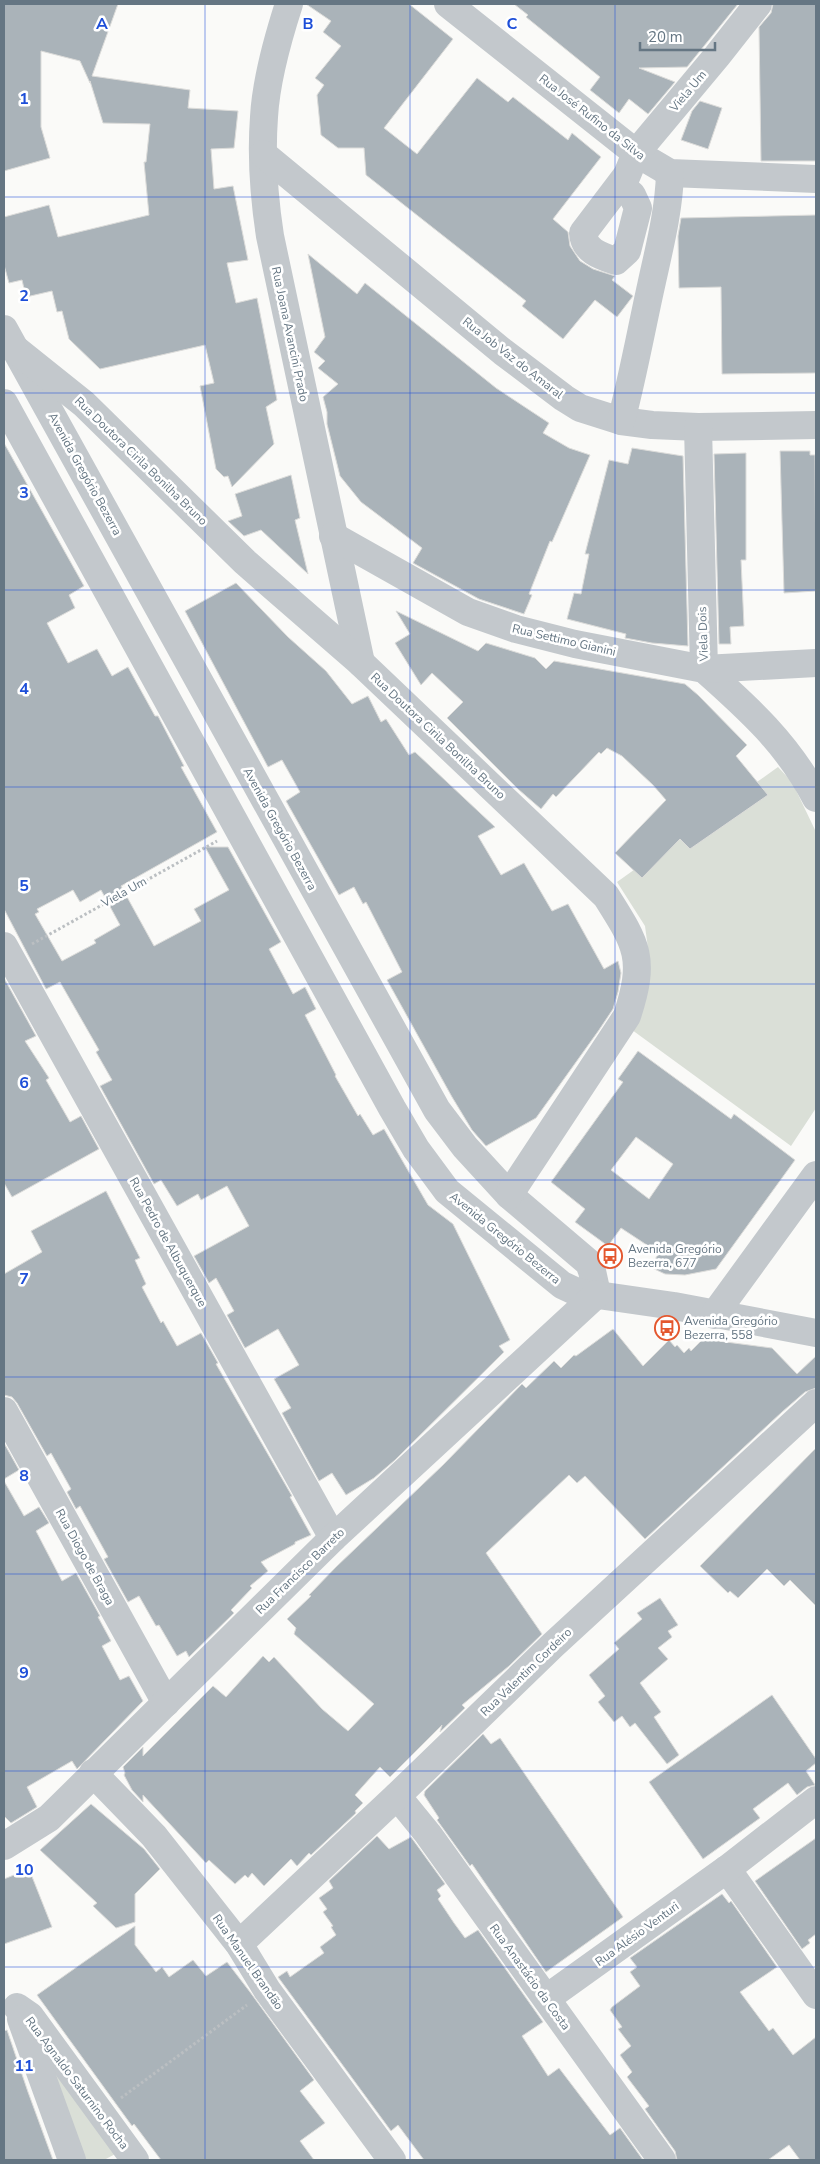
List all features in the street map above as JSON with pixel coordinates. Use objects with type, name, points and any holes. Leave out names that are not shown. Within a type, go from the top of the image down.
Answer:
[{"type":"street","name":"Rua Joana Avancini Prado","points":[[289,4],[272,71],[264,116],[264,196],[270,236],[361,663]]},
{"type":"street","name":"Rua José Rufino da Silva","points":[[448,4],[636,153],[670,173],[816,179]]},
{"type":"street","name":"Viela Um","points":[[620,185],[627,176],[636,153],[718,56],[758,4]]},
{"type":"street","name":"Rua Job Vaz do Amaral","points":[[264,154],[503,352],[580,408],[621,421],[652,425],[698,427],[816,425]]},
{"type":"street","points":[[621,421],[633,377],[670,193],[670,173]]},
{"type":"street","name":"Rua Doutora Cirila Bonilha Bruno","points":[[9,339],[84,404],[246,562],[361,663],[606,896],[630,934],[637,957],[634,993],[626,1016],[510,1195]]},
{"type":"street","name":"Avenida Gregório Bezerra","points":[[9,339],[437,1110],[465,1148],[510,1195],[588,1262],[597,1294]]},
{"type":"street","name":"Avenida Gregório Bezerra","points":[[4,403],[392,1108],[416,1149],[446,1191],[562,1285],[577,1292],[674,1306],[714,1316],[816,1333]]},
{"type":"street","name":"Viela Dois","points":[[698,427],[704,669],[764,723],[806,778],[816,798]]},
{"type":"street","name":"Rua Settimo Gianini","points":[[333,536],[468,612],[500,624],[575,644],[704,669],[816,663]]},
{"type":"street","name":"Rua Pedro de Albuquerque","points":[[7,951],[333,1538]]},
{"type":"street","points":[[714,1316],[816,1175]]},
{"type":"street","name":"Rua Francisco Barreto","points":[[4,1846],[49,1818],[333,1538],[597,1294]]},
{"type":"street","name":"Rua Valentim Cordeiro","points":[[238,1944],[397,1796],[553,1645],[816,1403]]},
{"type":"street","name":"Rua Diogo de Braga","points":[[4,1411],[166,1704]]},
{"type":"street","name":"Rua Manuel Brandão","points":[[93,1773],[154,1836],[238,1944],[267,1990],[392,2160]]},
{"type":"street","name":"Rua Anastácio da Costa","points":[[397,1796],[428,1834],[662,2160]]},
{"type":"street","name":"Rua Alésio Venturi","points":[[547,1998],[728,1869],[816,1800]]},
{"type":"street","points":[[728,1869],[816,1995]]},
{"type":"street","points":[[10,2005],[72,2160]]},
{"type":"street","name":"Rua Agnaldo Saturnino Rocha","points":[[10,2005],[30,2016],[135,2160]]},
{"type":"path","name":"Viela Um","points":[[7,951],[239,829]]},
{"type":"path","points":[[101,2112],[267,1990]]},
{"type":"shaded area","points":[[778,767],[792,782],[816,832],[816,1108],[791,1146],[628,1027],[650,963],[645,926],[617,882]]},
{"type":"shaded area","points":[[41,2046],[119,2152],[104,2160],[82,2160]]},
{"type":"building","points":[[4,4],[118,4],[92,76],[190,90],[188,108],[238,111],[234,148],[211,149],[214,189],[233,186],[248,260],[227,263],[236,303],[257,298],[277,400],[266,407],[274,444],[232,487],[228,476],[224,477],[216,469],[200,386],[214,383],[205,345],[100,369],[69,339],[62,311],[57,312],[52,291],[26,297],[22,280],[9,283],[4,265],[4,217],[49,205],[58,237],[149,215],[144,162],[146,162],[150,124],[103,123],[90,81],[90,83],[80,61],[41,51],[41,127],[50,158],[4,171]]},
{"type":"building","points":[[306,4],[409,4],[453,39],[384,128],[417,154],[477,78],[508,102],[513,97],[568,140],[572,133],[601,157],[553,219],[568,232],[570,246],[580,261],[593,269],[615,276],[612,280],[633,296],[617,317],[595,300],[563,339],[522,306],[526,301],[366,175],[364,148],[338,148],[321,135],[317,95],[324,85],[315,78],[341,46],[323,32],[331,21]]},
{"type":"building","points":[[514,4],[738,4],[687,67],[639,68],[675,82],[648,114],[629,99],[619,113],[590,90],[600,77],[526,17],[528,15]]},
{"type":"building","points":[[773,4],[816,4],[816,161],[761,161],[759,27],[771,13]]},
{"type":"building","points":[[700,101],[722,108],[708,149],[681,140],[692,111]]},
{"type":"building","points":[[816,215],[816,373],[722,374],[721,287],[679,288],[678,236],[681,218]]},
{"type":"building","points":[[308,254],[357,294],[365,283],[496,388],[549,423],[543,433],[569,448],[590,455],[552,542],[550,541],[529,594],[532,595],[524,614],[479,599],[413,563],[422,548],[361,502],[340,476],[327,424],[327,412],[323,397],[338,384],[318,368],[325,361],[314,352],[325,337]]},
{"type":"building","points":[[4,443],[84,586],[69,595],[75,608],[47,623],[68,663],[97,649],[112,676],[128,667],[155,716],[158,716],[184,766],[181,767],[217,832],[121,886],[154,946],[201,921],[194,909],[229,890],[205,847],[228,847],[281,942],[269,949],[293,994],[305,987],[316,1009],[305,1015],[335,1076],[358,1116],[360,1114],[373,1135],[384,1129],[428,1205],[453,1224],[510,1340],[499,1346],[504,1352],[395,1460],[374,1478],[346,1495],[332,1473],[319,1481],[282,1413],[291,1408],[274,1379],[299,1365],[278,1329],[245,1348],[227,1315],[234,1311],[216,1278],[209,1283],[194,1256],[249,1226],[227,1186],[201,1200],[198,1194],[177,1206],[161,1180],[154,1184],[100,1086],[112,1080],[96,1052],[99,1050],[60,982],[46,989],[4,909]],"holes":[[[73,890],[80,902],[101,890],[120,925],[94,940],[96,943],[62,961],[35,914],[39,912],[37,909]]]},
{"type":"building","points":[[632,448],[683,456],[688,646],[652,643],[625,638],[626,634],[567,619],[574,593],[581,594],[589,554],[585,554],[609,460],[628,464]]},
{"type":"building","points":[[780,451],[810,451],[810,455],[815,455],[816,591],[784,593]]},
{"type":"building","points":[[746,453],[746,560],[741,560],[744,626],[730,627],[731,644],[719,644],[714,454]]},
{"type":"building","points":[[291,475],[300,518],[295,520],[308,574],[261,530],[244,536],[228,521],[242,516],[235,494]]},
{"type":"building","points":[[236,583],[288,637],[326,671],[352,704],[368,696],[381,722],[386,719],[409,755],[415,752],[495,827],[478,836],[501,875],[524,863],[552,911],[568,904],[604,969],[618,961],[621,973],[618,992],[613,1009],[599,1030],[536,1118],[486,1146],[472,1130],[452,1097],[387,980],[402,972],[366,902],[363,904],[354,887],[339,895],[286,801],[300,792],[282,760],[268,767],[185,611]]},
{"type":"building","points":[[396,611],[478,651],[486,643],[535,658],[546,669],[554,661],[685,684],[747,745],[736,756],[768,795],[690,849],[680,839],[642,878],[615,853],[666,800],[653,785],[622,756],[607,748],[601,754],[599,752],[556,797],[553,794],[541,809],[518,789],[447,718],[463,702],[432,673],[421,685],[395,643],[410,634]]},
{"type":"building","points":[[4,978],[36,1036],[25,1041],[49,1078],[46,1080],[70,1122],[81,1116],[99,1149],[12,1197],[4,1183]]},
{"type":"building","points":[[638,1051],[731,1119],[734,1114],[795,1160],[716,1269],[685,1275],[665,1274],[650,1267],[659,1253],[621,1228],[608,1246],[575,1222],[585,1209],[551,1182],[623,1082],[618,1079]],"holes":[[[636,1137],[673,1164],[649,1199],[611,1170]]]},
{"type":"building","points":[[106,1191],[140,1258],[135,1260],[146,1284],[142,1287],[161,1323],[163,1321],[177,1346],[201,1333],[218,1363],[216,1364],[292,1496],[290,1497],[311,1535],[261,1562],[268,1571],[250,1586],[252,1588],[231,1610],[234,1613],[189,1657],[186,1651],[177,1656],[159,1625],[156,1626],[139,1596],[128,1602],[104,1559],[108,1557],[80,1506],[76,1509],[67,1492],[71,1489],[51,1453],[47,1456],[17,1403],[12,1397],[4,1395],[4,1274],[42,1252],[31,1231]]},
{"type":"building","points":[[613,1329],[643,1366],[669,1340],[684,1353],[689,1348],[691,1351],[703,1339],[772,1348],[797,1374],[816,1356],[816,1388],[805,1392],[782,1412],[645,1539],[585,1476],[577,1483],[569,1475],[486,1553],[542,1634],[509,1666],[462,1705],[465,1708],[440,1732],[442,1725],[390,1777],[380,1767],[355,1795],[363,1803],[355,1811],[356,1813],[311,1855],[309,1853],[297,1866],[291,1859],[264,1886],[252,1873],[248,1878],[245,1875],[235,1884],[209,1860],[206,1863],[143,1795],[143,1802],[132,1790],[124,1775],[123,1767],[143,1747],[143,1756],[213,1686],[226,1697],[263,1656],[269,1662],[274,1657],[322,1709],[348,1731],[374,1704],[294,1634],[296,1628],[287,1619],[311,1596],[309,1595],[336,1567],[443,1465],[522,1384],[526,1388],[554,1361],[561,1368],[574,1355],[576,1356]]},
{"type":"building","points":[[4,1443],[19,1470],[4,1479]]},
{"type":"building","points":[[816,1448],[816,1606],[790,1580],[784,1586],[767,1569],[738,1598],[730,1591],[728,1593],[700,1566]]},
{"type":"building","points":[[4,1481],[24,1516],[39,1507],[49,1523],[36,1531],[62,1581],[76,1573],[100,1616],[98,1617],[111,1641],[102,1646],[120,1680],[129,1676],[143,1701],[77,1769],[72,1761],[27,1787],[37,1807],[11,1823],[4,1816]]},
{"type":"building","points":[[660,1598],[678,1625],[668,1631],[672,1637],[658,1648],[668,1659],[640,1683],[661,1712],[654,1717],[679,1755],[667,1764],[635,1723],[630,1727],[622,1716],[614,1722],[598,1702],[605,1696],[589,1675],[619,1649],[614,1643],[642,1619],[637,1613]]},
{"type":"building","points":[[772,1695],[816,1759],[816,1763],[806,1771],[815,1785],[807,1787],[797,1795],[788,1783],[753,1809],[760,1818],[703,1859],[649,1782]]},
{"type":"building","points":[[483,1734],[491,1744],[500,1738],[623,1917],[546,1972],[472,1864],[470,1866],[437,1820],[439,1818],[424,1795],[425,1791]]},
{"type":"building","points":[[91,1804],[144,1849],[160,1869],[135,1894],[135,1922],[116,1928],[93,1906],[97,1903],[40,1850]]},
{"type":"building","points":[[377,1836],[389,1849],[411,1837],[445,1884],[437,1890],[441,1896],[438,1899],[454,1923],[465,1938],[478,1930],[543,2022],[522,2036],[548,2076],[559,2068],[610,2135],[620,2128],[643,2160],[424,2160],[398,2125],[391,2131],[278,1977],[287,1971],[290,1977],[324,1953],[320,1947],[336,1935],[331,1927],[333,1926],[323,1912],[327,1909],[319,1898],[333,1888],[329,1881]]},
{"type":"building","points":[[816,1838],[816,1934],[808,1940],[810,1943],[802,1949],[755,1881]]},
{"type":"building","points":[[29,1869],[52,1927],[4,1944],[4,1879]]},
{"type":"building","points":[[722,1894],[729,1903],[731,1901],[777,1967],[740,1992],[769,2031],[773,2028],[793,2055],[816,2037],[816,2160],[800,2160],[789,2145],[768,2160],[677,2160],[675,2151],[645,2109],[649,2106],[627,2077],[632,2072],[620,2055],[631,2046],[618,2029],[622,2027],[610,2010],[640,1986],[630,1972],[637,1967],[630,1958]]},
{"type":"building","points":[[135,1926],[135,1945],[156,1972],[162,1967],[169,1977],[193,1960],[206,1976],[227,1962],[250,1992],[314,2080],[300,2091],[325,2123],[300,2141],[314,2160],[161,2160],[134,2124],[132,2126],[37,1995]]},
{"type":"building","points":[[7,2030],[53,2160],[4,2160],[4,2031]]},
{"type":"place","name":"Avenida Gregório Bezerra, 677","points":[[610,1256]]},
{"type":"place","name":"Avenida Gregório Bezerra, 558","points":[[667,1328]]}]
